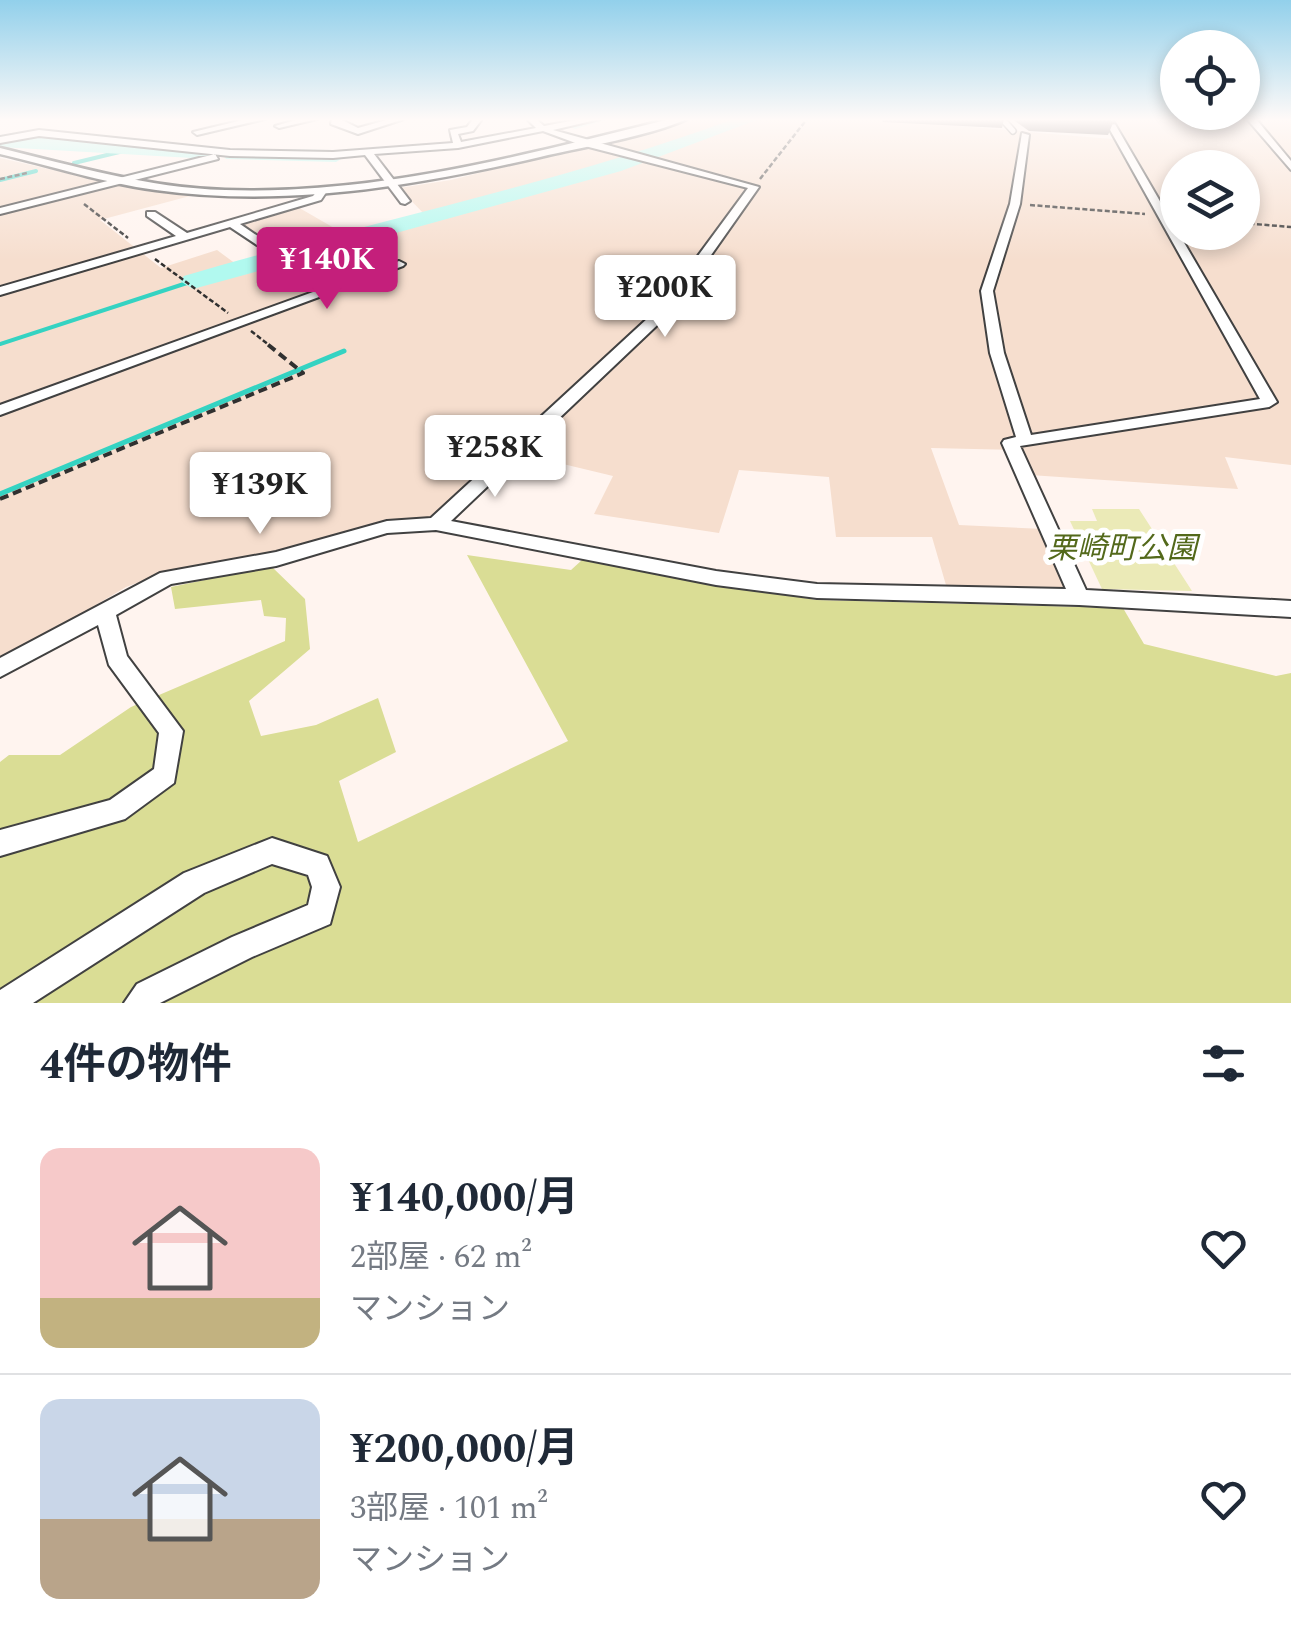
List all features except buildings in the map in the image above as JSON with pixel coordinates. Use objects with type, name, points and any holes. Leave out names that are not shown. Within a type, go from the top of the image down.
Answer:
[{"type":"street","points":[[63,166],[123,180],[235,193],[390,185],[479,166]]},
{"type":"street","points":[[0,211],[179,166]]},
{"type":"street","points":[[377,166],[405,201]]},
{"type":"street","points":[[436,524],[666,309],[754,187],[672,166]]},
{"type":"street","points":[[1018,166],[1016,204],[987,291],[997,353],[1024,438]]},
{"type":"street","points":[[1135,166],[1160,211]]},
{"type":"street","points":[[0,291],[317,198],[322,191]]},
{"type":"street","points":[[151,214],[184,236]]},
{"type":"street","points":[[232,223],[261,243]]},
{"type":"street","points":[[1079,597],[1010,443],[1269,402],[1182,250]]},
{"type":"street","points":[[0,410],[399,264]]},
{"type":"street","points":[[0,668],[105,612],[134,592],[167,578],[276,560],[387,527],[436,524],[716,578],[816,591],[1079,597],[1291,609]]},
{"type":"street","points":[[0,843],[116,810],[165,775],[172,731],[117,660],[105,612]]},
{"type":"street","points":[[6,1003],[194,882],[272,852],[318,864],[326,888],[320,914],[242,946],[147,994],[139,1003]]},
{"type":"path","points":[[754,187],[771,166]]},
{"type":"path","points":[[0,178],[40,170]]},
{"type":"path","points":[[0,499],[303,373],[70,194]]},
{"type":"path","points":[[1016,204],[1160,216]]},
{"type":"path","points":[[1260,224],[1291,227]]},
{"type":"shaded area","points":[[0,166],[35,166],[146,191],[190,196],[100,220],[161,268],[217,250],[240,267],[282,254],[236,223],[296,206],[348,236],[426,216],[399,188],[508,166],[1160,166],[1160,250],[1260,250],[1260,166],[1291,166],[1291,465],[1225,457],[1238,489],[1030,475],[1017,450],[931,448],[959,525],[1044,529],[1073,594],[948,592],[932,537],[836,537],[829,477],[739,470],[719,533],[594,514],[613,476],[505,450],[433,520],[273,555],[172,570],[126,587],[0,662]]},
{"type":"green space","name":"栗崎町公園","points":[[1092,509],[1139,509],[1192,591],[1102,589],[1070,521],[1097,521]]},
{"type":"green space","points":[[467,555],[571,570],[582,560],[816,600],[1123,608],[1144,644],[1276,676],[1291,673],[1291,1003],[0,1003],[0,762],[9,755],[60,755],[131,707],[285,641],[286,618],[264,616],[261,600],[175,609],[171,587],[271,566],[305,599],[310,649],[249,701],[261,736],[316,725],[378,698],[396,752],[339,781],[358,842],[568,741]]},
{"type":"waterway","points":[[193,281],[618,166]]},
{"type":"waterway","points":[[0,180],[36,171]]},
{"type":"waterway","points":[[0,344],[193,281]]},
{"type":"waterway","points":[[0,494],[344,351]]}]
